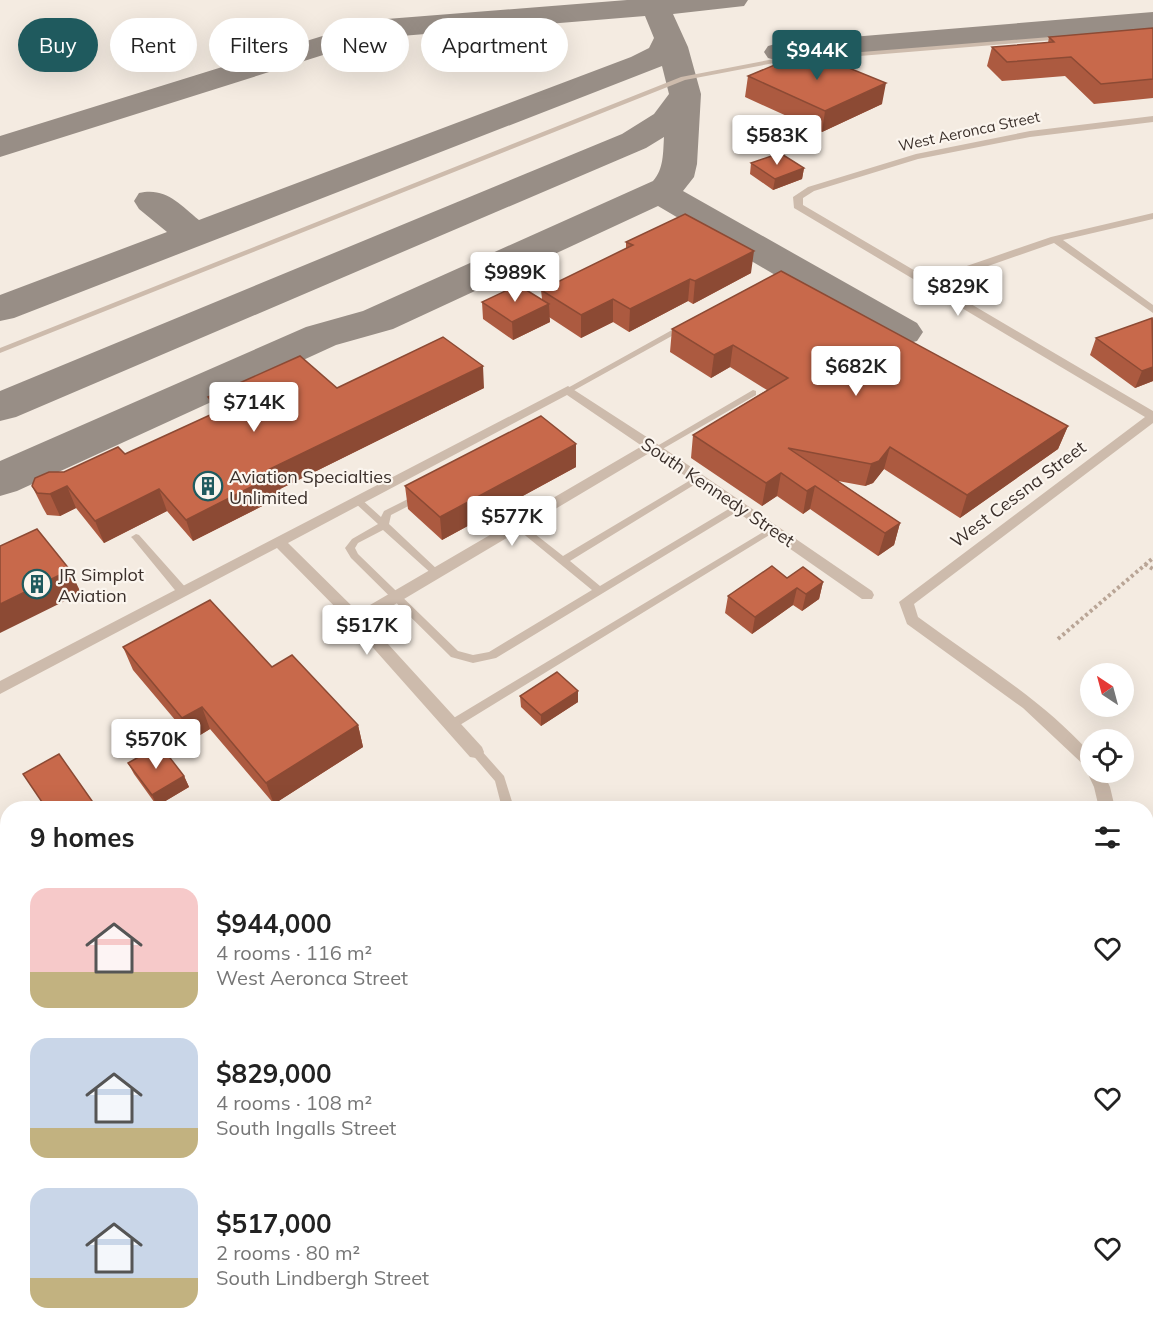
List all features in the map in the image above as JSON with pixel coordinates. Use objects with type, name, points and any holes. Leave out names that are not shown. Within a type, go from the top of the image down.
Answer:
[{"type":"street","name":"West Aeronca Street","points":[[928,283],[798,206],[798,197],[811,189],[916,157],[1030,134],[1153,118]]},
{"type":"street","points":[[928,283],[1055,239],[1153,216]]},
{"type":"street","points":[[1055,239],[1153,310]]},
{"type":"street","points":[[928,283],[1153,416]]},
{"type":"street","points":[[0,688],[568,390]]},
{"type":"street","name":"South Kennedy Street","points":[[568,390],[867,595]]},
{"type":"street","name":"West Cessna Street","points":[[1080,750],[1052,721],[912,620],[906,602],[1153,416]]},
{"type":"street","points":[[357,620],[654,448]]},
{"type":"street","points":[[278,542],[357,620],[476,752]]},
{"type":"street","points":[[1100,783],[1105,801]]},
{"type":"lane","points":[[0,351],[683,78],[774,61],[1070,38]]},
{"type":"lane","points":[[568,390],[689,325]]},
{"type":"lane","points":[[654,448],[753,393]]},
{"type":"lane","points":[[563,561],[699,478]]},
{"type":"lane","points":[[429,491],[387,513],[384,525],[355,541],[350,548],[354,556],[455,654],[473,659],[492,655],[740,506]]},
{"type":"lane","points":[[357,500],[436,573]]},
{"type":"lane","points":[[518,525],[600,591]]},
{"type":"lane","points":[[451,725],[773,529]]},
{"type":"lane","points":[[136,537],[183,592]]},
{"type":"lane","points":[[476,752],[500,779],[506,801]]},
{"type":"path","points":[[1058,639],[1153,558]]},
{"type":"path","points":[[1145,564],[1153,569]]},
{"type":"building","points":[[1153,28],[1153,79],[1101,84],[1071,57],[1007,62],[992,47],[1054,42],[1049,37]]},
{"type":"building","points":[[801,54],[817,55],[886,83],[825,111],[748,76]]},
{"type":"building","points":[[780,153],[804,168],[775,179],[751,163]]},
{"type":"building","points":[[685,214],[754,251],[695,281],[690,279],[630,309],[613,299],[581,315],[541,290],[633,245],[626,242]]},
{"type":"building","points":[[781,271],[1068,426],[967,495],[890,447],[879,461],[871,464],[788,448],[900,523],[885,533],[815,486],[807,491],[781,473],[766,483],[693,435],[788,378],[733,345],[714,355],[672,329]]},
{"type":"building","points":[[518,285],[549,304],[512,322],[482,302]]},
{"type":"building","points":[[1152,318],[1153,367],[1142,371],[1096,338]]},
{"type":"building","points":[[443,337],[483,366],[270,469],[276,474],[186,520],[159,489],[95,521],[67,486],[50,494],[37,493],[32,486],[35,478],[49,472],[64,472],[118,447],[125,454],[221,410],[208,397],[300,356],[337,388]]},
{"type":"building","points":[[541,416],[576,444],[440,517],[405,486]]},
{"type":"building","points":[[37,529],[70,570],[0,604],[0,546]]},
{"type":"building","points":[[772,566],[787,578],[803,567],[823,582],[806,594],[797,588],[755,617],[728,596]]},
{"type":"building","points":[[210,600],[272,667],[292,655],[358,725],[266,783],[202,707],[182,718],[123,647]]},
{"type":"building","points":[[557,672],[578,691],[541,715],[520,696]]},
{"type":"building","points":[[160,745],[184,776],[152,795],[128,763]]},
{"type":"building","points":[[59,754],[92,801],[41,801],[23,774]]},
{"type":"taxiway","points":[[655,6],[734,0]]},
{"type":"taxiway","points":[[0,147],[374,29],[655,6]]},
{"type":"taxiway","points":[[655,6],[669,38]]},
{"type":"taxiway","points":[[779,52],[1153,21]]},
{"type":"taxiway","points":[[194,235],[642,64],[664,51],[669,38]]},
{"type":"taxiway","points":[[669,38],[685,94]]},
{"type":"taxiway","points":[[0,407],[634,141],[666,121],[685,94]]},
{"type":"taxiway","points":[[659,192],[666,189],[676,177],[685,94]]},
{"type":"taxiway","points":[[0,480],[321,336],[378,320],[659,192]]},
{"type":"taxiway","points":[[659,192],[902,332]]},
{"type":"taxiway","points":[[152,201],[194,235]]},
{"type":"taxiway","points":[[0,309],[194,235]]},
{"type":"place","name":"Aviation Specialties Unlimited","points":[[208,486]]},
{"type":"place","name":"JR Simplot Aviation","points":[[37,584]]}]
